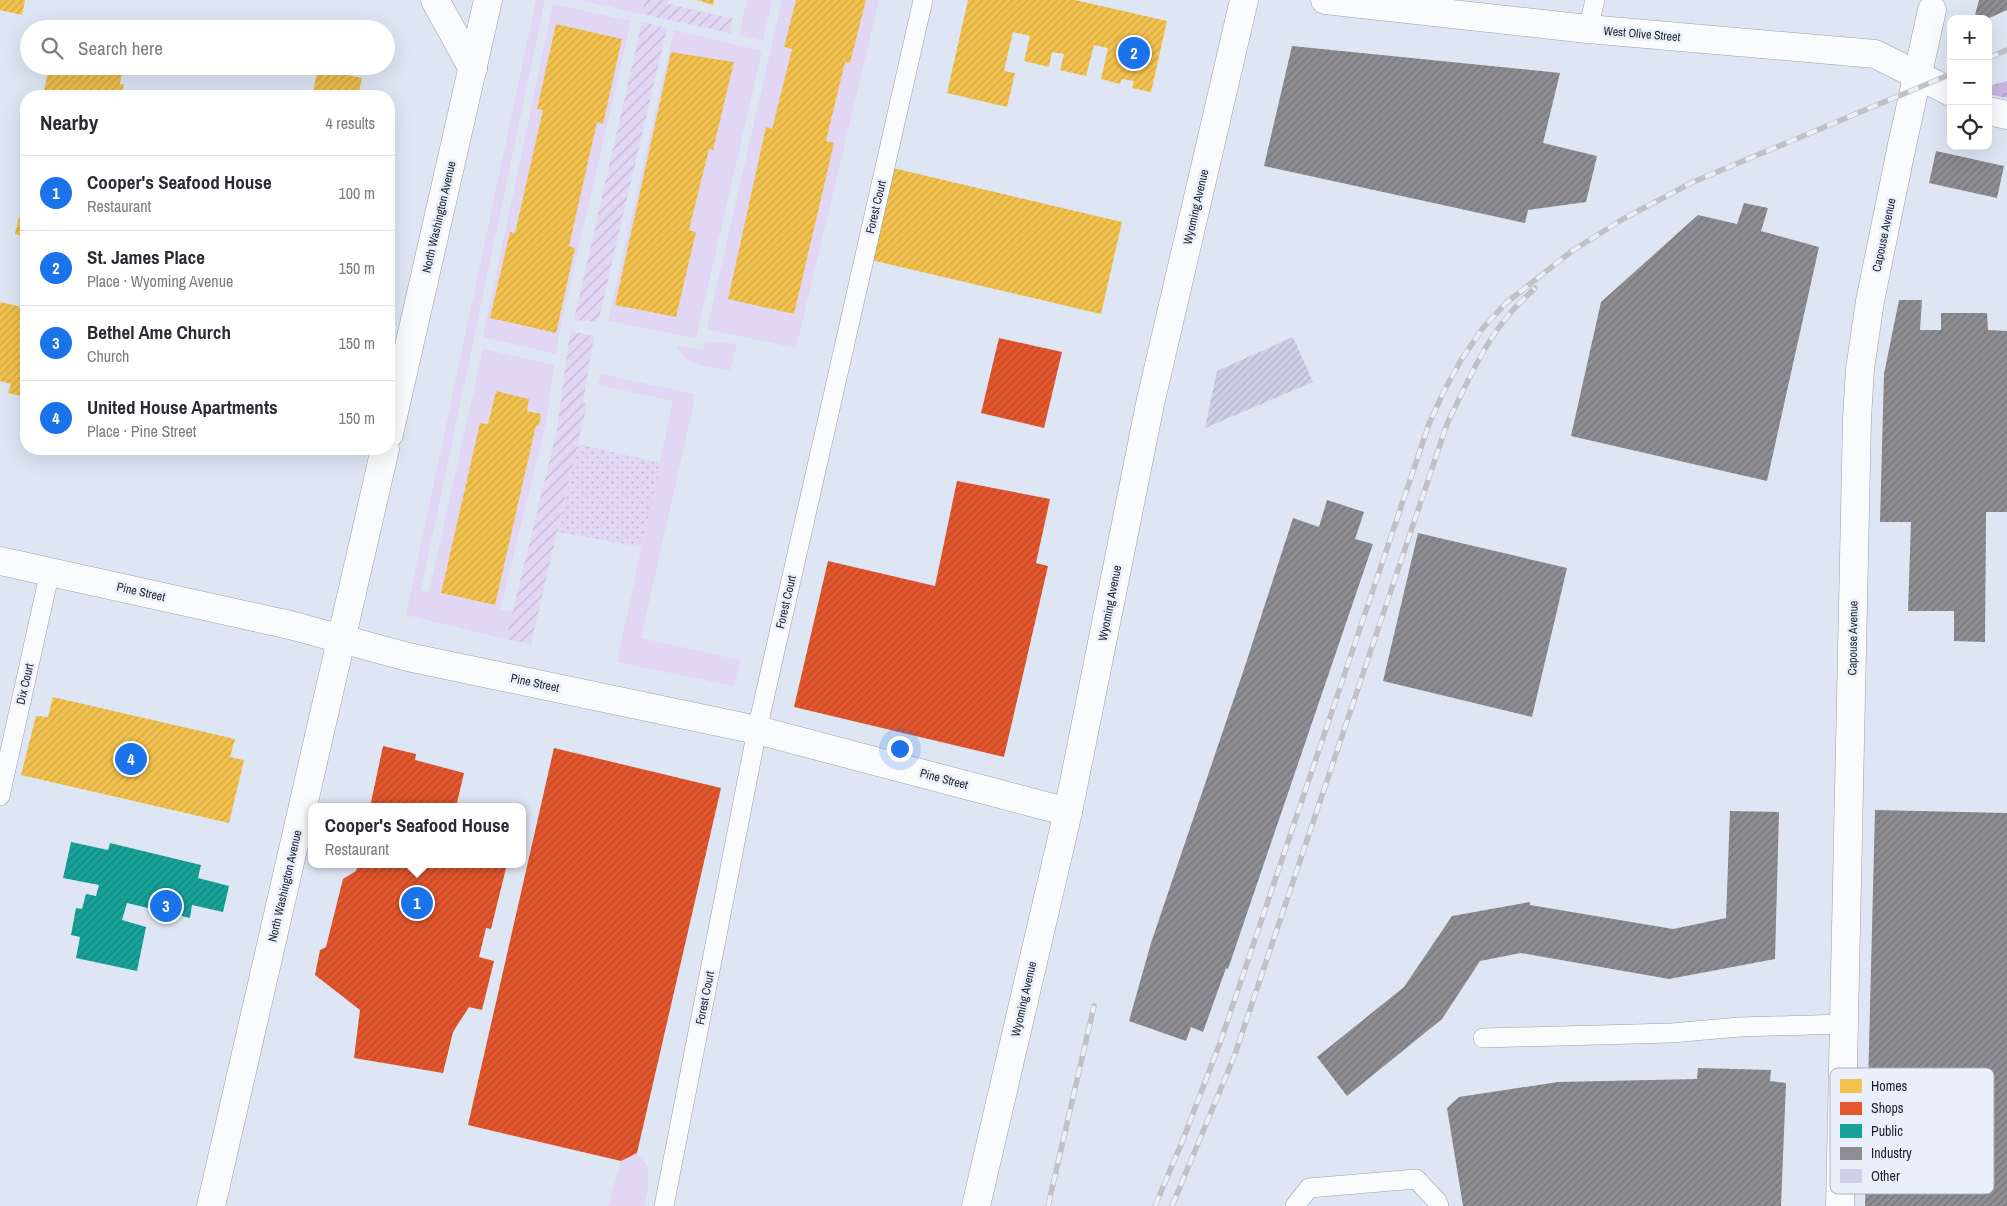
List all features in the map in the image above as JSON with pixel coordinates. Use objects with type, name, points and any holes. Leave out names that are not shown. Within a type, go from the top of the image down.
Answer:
[{"type":"street","points":[[435,0],[472,69]]},
{"type":"street","name":"North Washington Avenue","points":[[395,408],[488,0]]},
{"type":"street","name":"Wyoming Avenue","points":[[976,1206],[1068,812],[1150,404],[1244,0]]},
{"type":"street","name":"West Olive Street","points":[[1325,0],[1588,29],[1875,54],[1947,90]]},
{"type":"street","name":"Capouse Avenue","points":[[1843,1068],[1857,429],[1860,369],[1870,301],[1933,5]]},
{"type":"street","points":[[1992,112],[2007,115]]},
{"type":"street","name":"North Washington Avenue","points":[[211,1206],[384,455]]},
{"type":"street","name":"Pine Street","points":[[0,561],[290,625],[408,657],[757,730],[1068,812]]},
{"type":"lane","name":"Forest Court","points":[[664,1206],[757,730],[923,0]]},
{"type":"lane","points":[[1588,29],[1595,0]]},
{"type":"lane","name":"Dix Court","points":[[0,796],[50,571]]},
{"type":"lane","points":[[1483,1038],[1672,1033],[1740,1027],[1844,1024]]},
{"type":"lane","points":[[1295,1206],[1309,1188],[1416,1178],[1437,1201],[1439,1206]]},
{"type":"shaded area","points":[[536,0],[545,0],[421,590],[429,592],[483,349],[554,365],[546,423],[500,610],[514,612],[506,639],[406,615]],"holes":[[[496,391],[529,399],[527,411],[541,414],[536,425],[494,605],[441,593],[480,423],[488,424]]]},
{"type":"shaded area","points":[[579,0],[645,0],[642,14]]},
{"type":"shaded area","points":[[645,0],[668,0],[668,4],[733,19],[730,33],[642,14]]},
{"type":"shaded area","points":[[747,0],[772,0],[763,41],[739,35]]},
{"type":"shaded area","points":[[782,0],[796,0],[784,47],[792,49],[772,129],[766,128],[728,298],[793,314],[826,141],[845,62],[850,63],[866,0],[879,0],[796,348],[707,329]]},
{"type":"shaded area","points":[[553,4],[631,21],[561,324],[556,354],[483,337]],"holes":[[[556,24],[622,39],[603,123],[597,122],[569,246],[575,248],[555,333],[490,318],[510,233],[515,233],[543,110],[537,109]]]},
{"type":"shaded area","points":[[642,22],[667,28],[598,322],[574,320]]},
{"type":"shaded area","points":[[674,30],[762,51],[696,338],[608,321]],"holes":[[[671,52],[734,63],[713,150],[709,149],[689,230],[696,232],[676,317],[615,305]]]},
{"type":"shaded area","points":[[570,331],[594,336],[583,402],[587,404],[531,644],[506,639],[557,430]]},
{"type":"shaded area","points":[[705,341],[737,344],[730,370],[692,362],[680,353],[677,346],[703,350]]},
{"type":"shaded area","points":[[601,374],[694,394],[694,402],[641,638],[740,660],[734,686],[617,662],[673,401],[598,385]]},
{"type":"shaded area","points":[[578,444],[661,463],[641,547],[558,532]]},
{"type":"shaded area","points":[[637,1153],[648,1167],[648,1189],[644,1206],[608,1206],[621,1161]]},
{"type":"green space","points":[[2007,81],[2007,98],[1992,95],[1992,85]]},
{"type":"building: Homes","points":[[0,0],[25,0],[22,15],[0,10]]},
{"type":"building: Homes","points":[[697,0],[714,0],[713,5]]},
{"type":"building: Homes","points":[[796,0],[866,0],[850,63],[845,62],[826,141],[834,143],[794,314],[728,299],[766,127],[772,129],[792,49],[784,47]]},
{"type":"building: Homes","points":[[968,0],[1075,0],[1167,21],[1151,92],[1132,88],[1134,81],[1122,79],[1120,84],[1101,79],[1108,48],[1094,45],[1086,76],[1060,70],[1064,54],[1052,52],[1049,67],[1024,61],[1030,36],[1013,32],[1004,71],[1015,73],[1007,107],[947,93]]},
{"type":"building: Homes","points":[[556,24],[622,39],[603,124],[597,122],[569,246],[575,248],[556,333],[490,318],[510,232],[515,233],[543,110],[537,109]]},
{"type":"building: Homes","points":[[671,52],[734,62],[713,150],[709,149],[689,230],[696,232],[676,317],[615,305]]},
{"type":"building: Homes","points":[[47,75],[122,75],[120,84],[124,84],[122,90],[44,90]]},
{"type":"building: Homes","points":[[317,75],[347,75],[362,78],[359,90],[313,90]]},
{"type":"building: Homes","points":[[893,168],[1122,222],[1101,314],[871,260]]},
{"type":"building: Homes","points":[[20,213],[20,235],[15,234]]},
{"type":"building: Homes","points":[[0,302],[20,307],[20,396],[8,393],[11,384],[0,381]]},
{"type":"building: Homes","points":[[496,391],[529,399],[527,411],[541,414],[539,426],[536,425],[495,605],[441,593],[480,423],[488,424]]},
{"type":"building: Homes","points":[[53,697],[235,739],[230,757],[244,760],[229,823],[21,775],[36,716],[48,717]]},
{"type":"building: Shops","points":[[999,338],[1062,352],[1044,428],[981,413]]},
{"type":"building: Shops","points":[[957,481],[1050,499],[1036,563],[1048,566],[1004,757],[794,707],[828,561],[935,586]]},
{"type":"building: Shops","points":[[383,746],[416,754],[415,760],[464,773],[457,803],[371,803]]},
{"type":"building: Shops","points":[[554,748],[721,788],[637,1153],[621,1161],[468,1125]]},
{"type":"building: Shops","points":[[357,868],[506,868],[491,929],[486,928],[479,957],[494,961],[482,1010],[469,1007],[453,1032],[443,1073],[354,1058],[360,1010],[315,975],[320,950],[326,947],[343,879],[356,871]]},
{"type":"building: Public","points":[[71,842],[108,850],[110,843],[201,865],[198,878],[229,886],[223,912],[192,905],[190,918],[127,903],[122,920],[146,927],[137,971],[76,958],[80,937],[71,935],[76,908],[82,909],[86,894],[96,896],[99,885],[63,878]]},
{"type":"building: Industry","points":[[1979,0],[2007,0],[2007,10],[1992,17],[1992,15],[1975,15]]},
{"type":"building: Industry","points":[[1292,46],[1560,73],[1543,143],[1597,156],[1586,202],[1528,210],[1525,223],[1264,166]]},
{"type":"building: Industry","points":[[1936,151],[2004,166],[1997,198],[1929,183]]},
{"type":"building: Industry","points":[[1744,203],[1768,208],[1761,231],[1819,247],[1767,481],[1571,436],[1601,302],[1698,215],[1737,224]]},
{"type":"building: Industry","points":[[1899,300],[1922,300],[1920,330],[1941,330],[1941,313],[1987,313],[1988,330],[2007,331],[2007,512],[1986,512],[1985,642],[1954,641],[1954,611],[1908,611],[1911,522],[1880,522],[1884,374]]},
{"type":"building: Industry","points":[[1327,500],[1364,512],[1355,539],[1373,544],[1228,969],[1226,968],[1203,1032],[1191,1027],[1186,1041],[1129,1021],[1151,943],[1293,518],[1319,527]]},
{"type":"building: Industry","points":[[1418,533],[1567,568],[1532,717],[1383,681]]},
{"type":"building: Industry","points":[[1875,810],[2007,813],[2007,1206],[1865,1206],[1865,1194],[1994,1194],[1994,1068],[1868,1068]]},
{"type":"building: Industry","points":[[1730,811],[1779,812],[1775,959],[1669,979],[1521,953],[1480,961],[1442,1019],[1347,1096],[1317,1057],[1404,987],[1452,916],[1530,902],[1530,905],[1673,929],[1726,918]]},
{"type":"building: Industry","points":[[1698,1068],[1771,1070],[1770,1081],[1786,1083],[1781,1206],[1463,1206],[1447,1108],[1459,1097],[1558,1082],[1697,1079]]},
{"type":"building: Other","points":[[1293,337],[1313,382],[1205,428],[1217,371]]},
{"type":"railway","points":[[1992,56],[2007,50]]},
{"type":"railway","points":[[1155,1206],[1220,1043],[1429,424],[1461,360],[1483,328],[1506,303],[1572,251],[1623,219],[1693,182],[1947,76]]},
{"type":"railway","points":[[1172,1206],[1234,1057],[1447,424],[1476,364],[1493,336],[1513,310],[1535,288]]},
{"type":"railway","points":[[1048,1206],[1094,1006]]},
{"type":"place","name":"St. James Place","points":[[1134,53]]},
{"type":"place","name":"United House Apartments","points":[[131,759]]},
{"type":"place","name":"Cooper's Seafood House","points":[[417,903]]},
{"type":"place","name":"Bethel Ame Church","points":[[166,906]]}]
